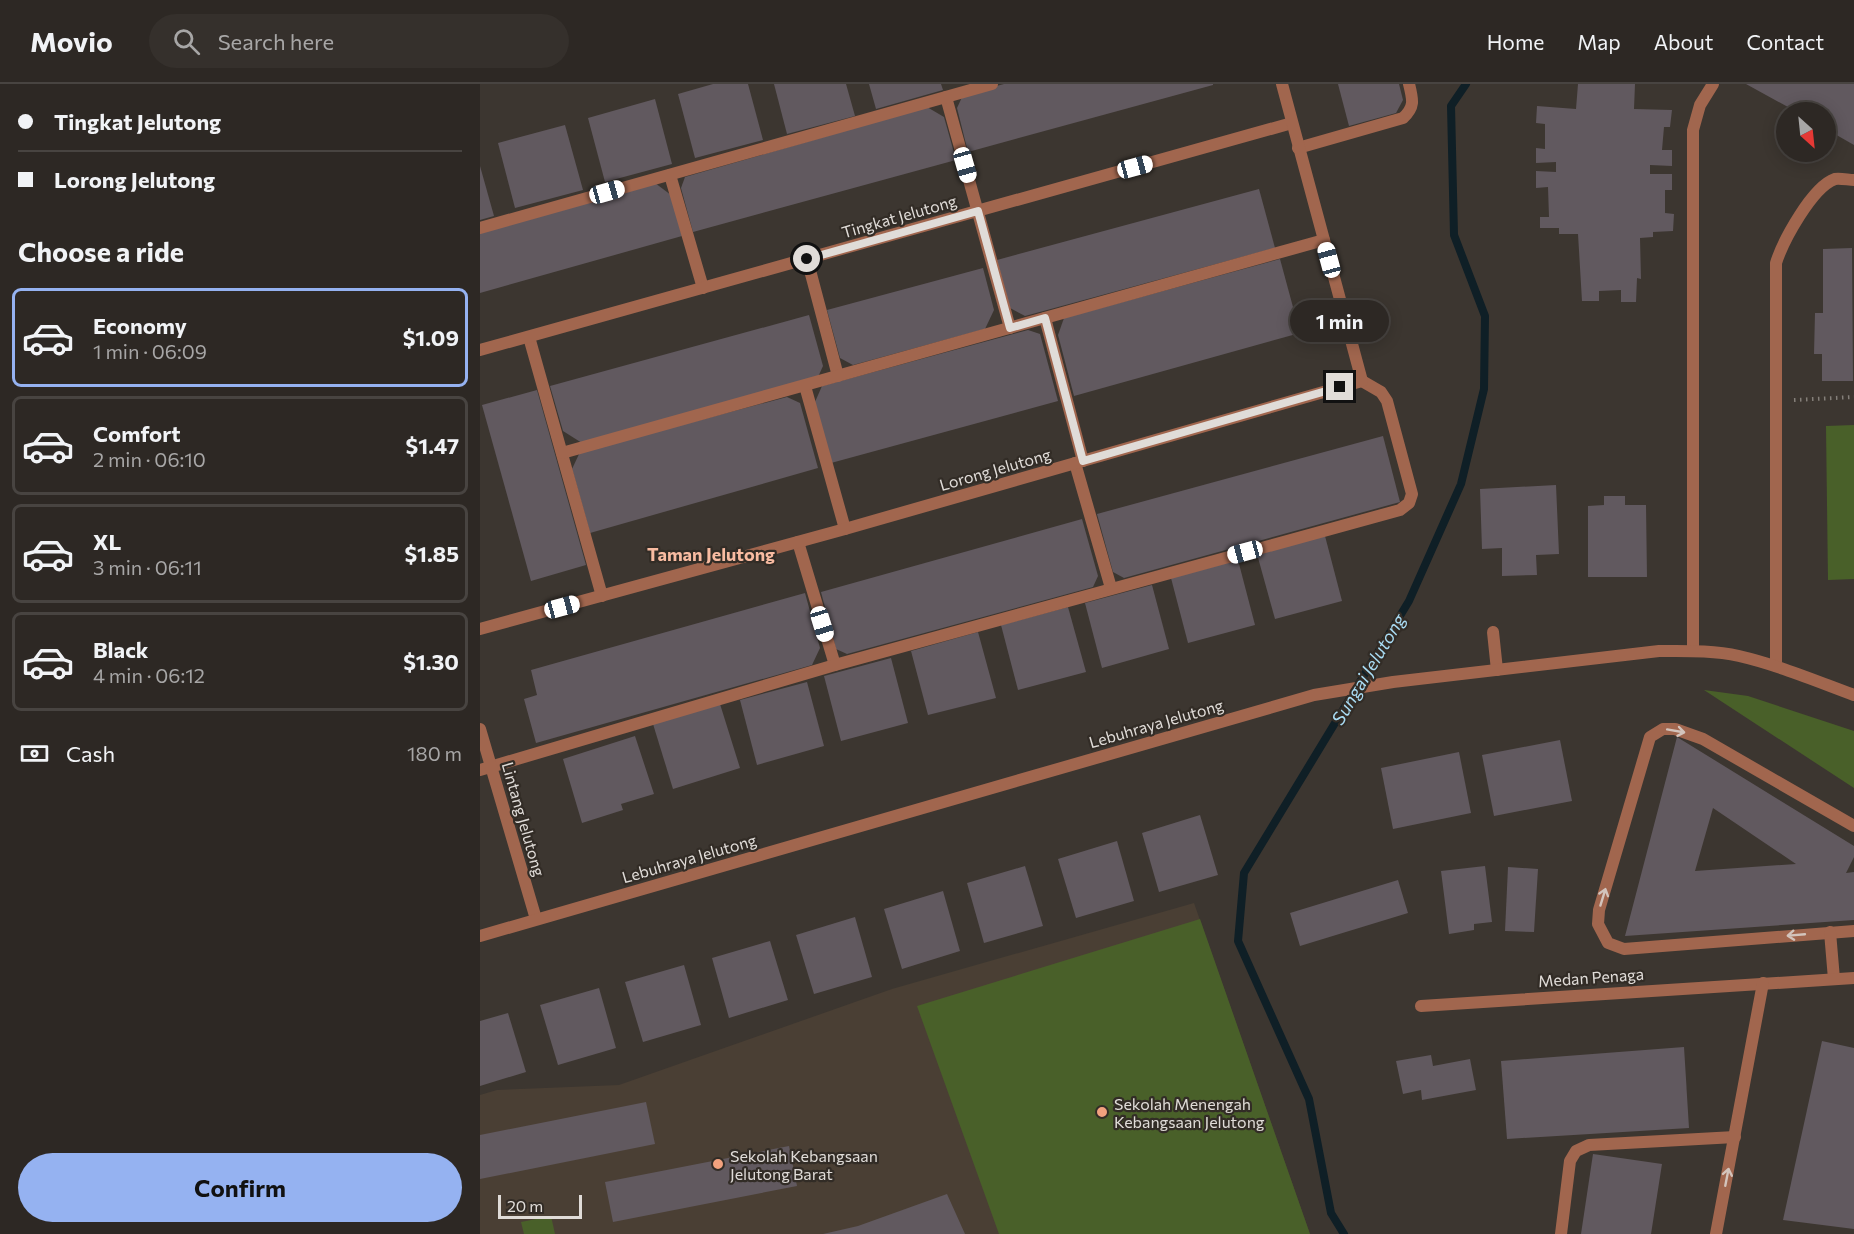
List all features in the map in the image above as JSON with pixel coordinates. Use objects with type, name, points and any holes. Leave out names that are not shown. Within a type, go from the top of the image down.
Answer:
[{"type":"street","points":[[480,228],[992,84]]},
{"type":"street","points":[[485,768],[835,665],[1400,510],[1409,503],[1412,495],[1387,401],[1381,392],[1362,381],[1282,84]]},
{"type":"street","points":[[1298,148],[1403,118],[1410,111],[1414,102],[1409,84]]},
{"type":"street","points":[[1693,651],[1693,130],[1700,105],[1713,84]]},
{"type":"street","points":[[946,97],[1010,328]]},
{"type":"street","name":"Tingkat Jelutong","points":[[480,350],[1292,123]]},
{"type":"street","points":[[670,175],[703,288]]},
{"type":"street","points":[[1776,666],[1776,263],[1782,246],[1818,190],[1836,179],[1854,180]]},
{"type":"street","points":[[562,453],[1324,240]]},
{"type":"street","points":[[807,259],[838,376]]},
{"type":"street","points":[[1045,318],[1111,588]]},
{"type":"street","points":[[529,337],[602,596]]},
{"type":"street","name":"Lorong Jelutong","points":[[480,629],[845,529],[1362,381]]},
{"type":"street","points":[[805,386],[845,529]]},
{"type":"street","points":[[798,542],[835,665]]},
{"type":"street","points":[[1493,632],[1497,670]]},
{"type":"street","name":"Lebuhraya Jelutong","points":[[480,936],[1314,695],[1393,682],[1659,651],[1693,651],[1736,655],[1776,666],[1854,695]]},
{"type":"street","name":"Lintang Jelutong","points":[[480,729],[485,768],[536,919]]},
{"type":"street","points":[[1854,826],[1703,739],[1675,729],[1663,729],[1650,737],[1599,910],[1598,924],[1608,943],[1624,949],[1854,931]]},
{"type":"street","points":[[1830,932],[1834,979]]},
{"type":"street","name":"Medan Penaga","points":[[1421,1006],[1854,978]]},
{"type":"street","points":[[1716,1234],[1763,983]]},
{"type":"street","points":[[1561,1234],[1570,1161],[1576,1151],[1589,1145],[1735,1137]]},
{"type":"path","points":[[1776,401],[1854,398]]},
{"type":"shaded area","points":[[1194,903],[1310,1234],[480,1234],[480,1095],[497,1090],[619,1085],[892,989]]},
{"type":"green space","points":[[1854,425],[1854,579],[1828,580],[1826,426]]},
{"type":"green space","points":[[1704,690],[1748,696],[1854,731],[1854,788]]},
{"type":"green space","name":"Sekolah Menengah Kebangsaan Jelutong","points":[[1200,919],[1310,1234],[999,1234],[917,1006]]},
{"type":"green space","points":[[551,1216],[555,1234],[524,1234],[521,1222]]},
{"type":"building","points":[[713,84],[748,84],[763,140],[695,158],[678,94]]},
{"type":"building","points":[[774,84],[846,84],[855,116],[787,134]]},
{"type":"building","points":[[869,84],[941,84],[943,90],[876,109]]},
{"type":"building","points":[[1004,84],[1213,85],[968,152],[957,108],[963,95]]},
{"type":"building","points":[[1338,84],[1399,84],[1403,100],[1396,113],[1349,126]]},
{"type":"building","points":[[1578,84],[1635,84],[1634,109],[1672,110],[1670,127],[1664,127],[1662,150],[1672,150],[1672,166],[1650,165],[1650,174],[1672,174],[1672,190],[1665,190],[1665,213],[1674,214],[1673,231],[1653,232],[1653,237],[1640,238],[1641,279],[1637,278],[1636,302],[1621,302],[1621,290],[1599,291],[1599,301],[1582,301],[1578,234],[1559,234],[1559,228],[1540,228],[1540,217],[1549,217],[1548,187],[1536,188],[1536,171],[1556,172],[1556,162],[1536,163],[1536,148],[1545,149],[1545,124],[1536,123],[1537,106],[1576,109]]},
{"type":"building","points":[[1746,84],[1854,84],[1854,145],[1836,135],[1836,102],[1779,102]]},
{"type":"building","points":[[655,99],[672,164],[605,182],[588,118]]},
{"type":"building","points":[[927,107],[944,117],[956,160],[693,232],[681,188],[685,177]]},
{"type":"building","points":[[565,125],[583,190],[515,208],[498,143]]},
{"type":"building","points":[[480,166],[494,216],[480,220]]},
{"type":"building","points":[[655,183],[671,195],[682,236],[480,293],[480,232]]},
{"type":"building","points":[[1259,189],[1275,248],[1025,316],[1010,308],[997,260]]},
{"type":"building","points":[[1852,248],[1853,381],[1822,381],[1822,354],[1814,354],[1815,313],[1823,313],[1823,249]]},
{"type":"building","points":[[1280,259],[1300,333],[1074,396],[1058,335],[1064,318]]},
{"type":"building","points":[[983,268],[994,310],[985,329],[853,365],[840,358],[827,310]]},
{"type":"building","points":[[809,315],[823,366],[818,377],[582,443],[563,431],[550,386]]},
{"type":"building","points":[[1028,330],[1040,334],[1058,401],[831,463],[815,402],[822,386]]},
{"type":"building","points":[[537,390],[586,565],[531,581],[482,405]]},
{"type":"building","points":[[787,397],[800,403],[818,468],[590,533],[572,469],[580,452]]},
{"type":"building","points":[[1383,436],[1400,502],[1124,578],[1113,572],[1097,514]]},
{"type":"building","points":[[1556,485],[1559,554],[1536,555],[1537,575],[1502,576],[1502,548],[1482,549],[1480,489]]},
{"type":"building","points":[[1604,496],[1625,496],[1625,505],[1646,505],[1647,577],[1588,577],[1588,506],[1604,505]]},
{"type":"building","points":[[1082,519],[1098,576],[1093,587],[847,654],[836,649],[821,592]]},
{"type":"building","points":[[1325,536],[1342,601],[1275,619],[1257,554]]},
{"type":"building","points":[[1238,560],[1255,625],[1188,643],[1171,578]]},
{"type":"building","points":[[1152,585],[1169,649],[1102,668],[1085,603]]},
{"type":"building","points":[[805,593],[820,648],[812,665],[536,743],[524,699],[537,695],[531,670]]},
{"type":"building","points":[[1068,607],[1086,672],[1018,690],[1001,625]]},
{"type":"building","points":[[978,632],[996,698],[928,715],[911,651]]},
{"type":"building","points":[[891,658],[908,723],[841,741],[824,676]]},
{"type":"building","points":[[807,682],[824,746],[757,765],[740,700]]},
{"type":"building","points":[[720,704],[740,768],[673,789],[653,724]]},
{"type":"building","points":[[635,736],[654,794],[621,804],[623,810],[582,823],[563,759]]},
{"type":"building","points":[[1677,737],[1854,846],[1854,857],[1846,873],[1854,872],[1854,920],[1625,936]],"holes":[[[1713,808],[1796,864],[1695,871]]]},
{"type":"building","points":[[1560,740],[1572,801],[1494,816],[1482,755]]},
{"type":"building","points":[[1459,752],[1471,813],[1393,829],[1381,768]]},
{"type":"building","points":[[1200,815],[1218,875],[1159,892],[1142,833]]},
{"type":"building","points":[[1117,841],[1134,901],[1076,918],[1058,859]]},
{"type":"building","points":[[1025,866],[1043,926],[984,943],[967,883]]},
{"type":"building","points":[[1485,866],[1492,922],[1474,924],[1474,930],[1449,934],[1441,871]]},
{"type":"building","points":[[1508,867],[1538,869],[1534,932],[1505,931]]},
{"type":"building","points":[[1398,880],[1408,913],[1300,946],[1290,913]]},
{"type":"building","points":[[943,891],[960,951],[902,969],[884,909]]},
{"type":"building","points":[[855,917],[872,977],[814,994],[796,935]]},
{"type":"building","points":[[770,941],[788,1000],[729,1018],[712,958]]},
{"type":"building","points":[[684,965],[701,1025],[643,1042],[625,982]]},
{"type":"building","points":[[599,988],[616,1048],[558,1065],[540,1005]]},
{"type":"building","points":[[508,1013],[526,1072],[480,1086],[480,1021]]},
{"type":"building","points":[[1822,1041],[1854,1048],[1854,1229],[1783,1220]]},
{"type":"building","points":[[1684,1047],[1689,1128],[1507,1139],[1501,1061]]},
{"type":"building","points":[[1431,1055],[1433,1066],[1470,1059],[1476,1090],[1422,1100],[1421,1090],[1403,1094],[1396,1061]]},
{"type":"building","points":[[646,1102],[655,1144],[480,1179],[480,1135]]},
{"type":"building","points":[[789,1146],[797,1186],[613,1222],[605,1182]]},
{"type":"building","points":[[1593,1154],[1662,1164],[1651,1234],[1581,1234]]},
{"type":"building","points":[[947,1194],[965,1234],[823,1234],[858,1226]]},
{"type":"waterway","name":"Sungai Jelutong","points":[[1344,1234],[1331,1213],[1309,1099],[1238,941],[1244,873],[1409,601],[1461,484],[1484,389],[1485,316],[1454,235],[1451,106],[1466,84]]},
{"type":"place","name":"Sekolah Menengah Kebangsaan Jelutong","points":[[1102,1112]]},
{"type":"place","name":"Sekolah Kebangsaan Jelutong Barat","points":[[718,1164]]},
{"type":"district","name":"Taman Jelutong","points":[[711,554]]},
{"type":"route","points":[[807,259],[978,211],[1010,328],[1045,318],[1083,461],[1340,387]]}]
